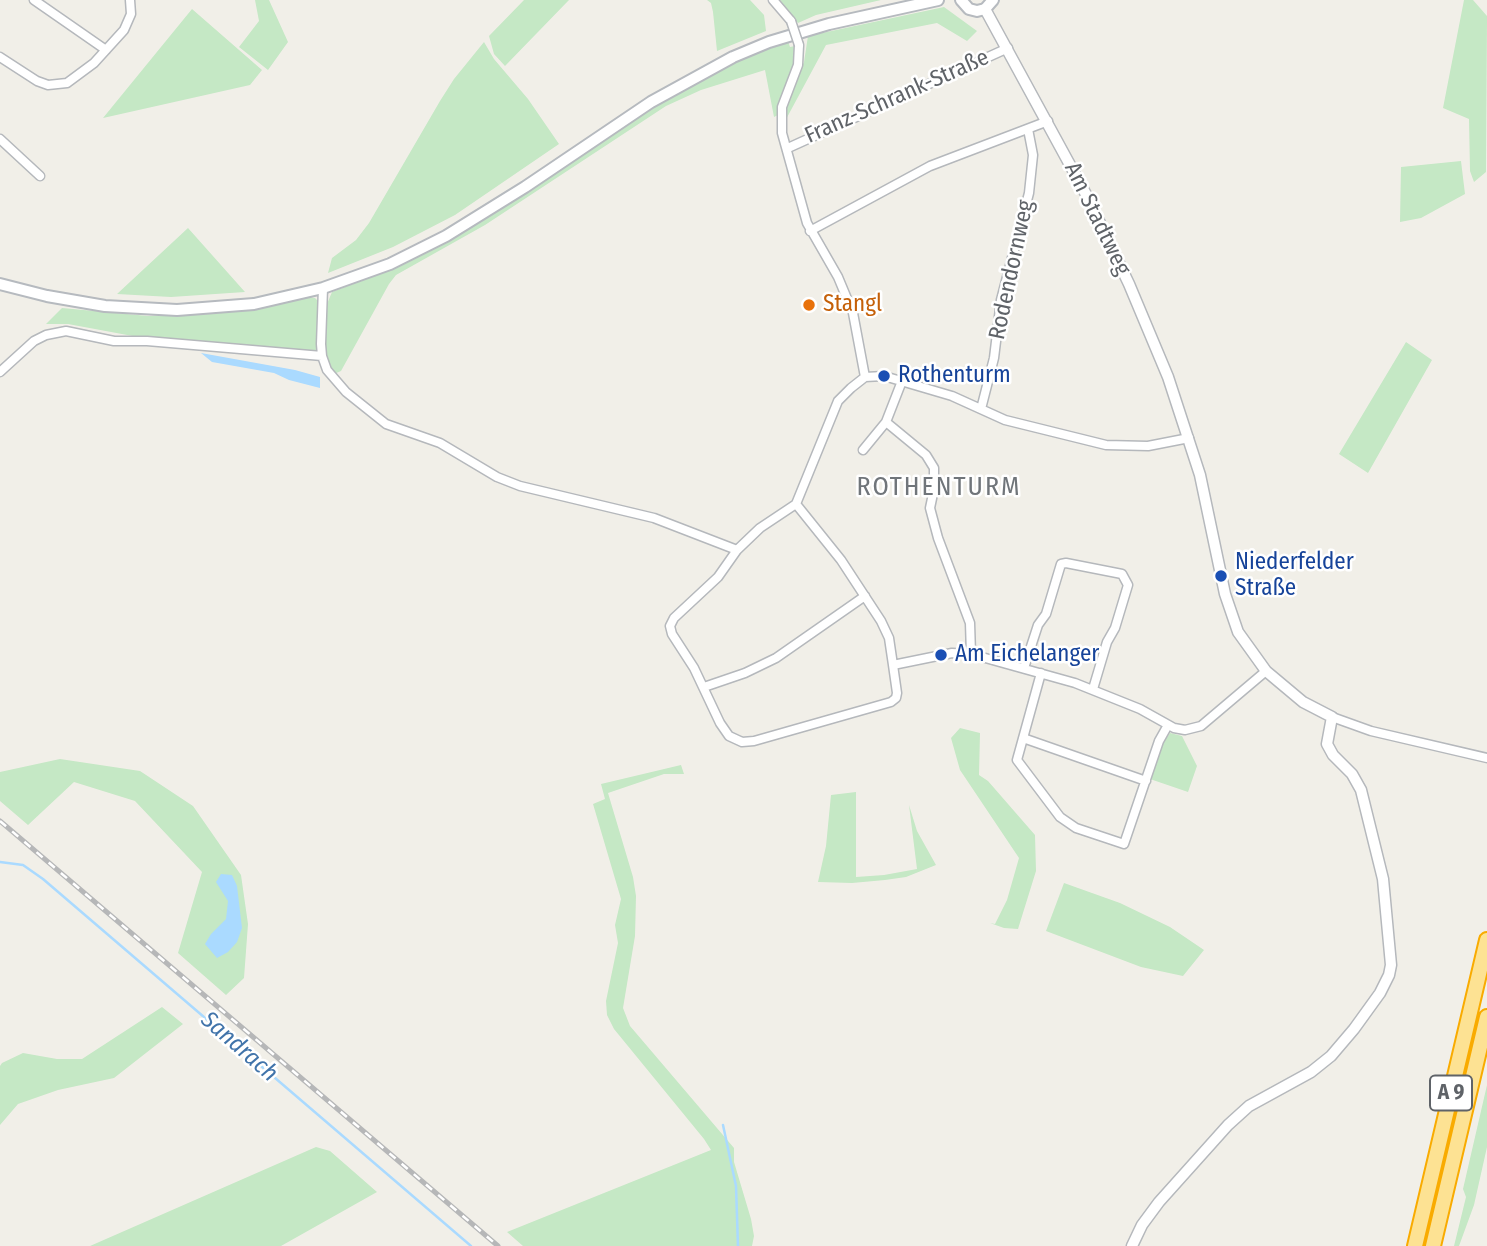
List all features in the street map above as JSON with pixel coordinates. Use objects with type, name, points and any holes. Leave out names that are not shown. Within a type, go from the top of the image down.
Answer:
[{"type":"highway","name":"A 9","points":[[1415,1246],[1487,940]]},
{"type":"highway","name":"A 9","points":[[1433,1246],[1487,1017]]},
{"type":"main road","points":[[0,284],[95,305],[163,310],[231,307],[278,300],[323,288],[390,264],[446,236],[686,80],[733,57],[769,42],[829,24],[938,0]]},
{"type":"main road","points":[[961,0],[969,9],[989,4]]},
{"type":"street","points":[[34,0],[106,50]]},
{"type":"street","points":[[0,57],[37,81],[57,85],[75,78],[106,50],[128,22],[130,0]]},
{"type":"street","points":[[774,0],[790,20],[799,45],[798,65],[785,96],[781,115],[782,133],[810,231],[838,277],[849,303],[859,334],[866,377]]},
{"type":"street","name":"Am Stadtweg","points":[[989,4],[1008,48],[1088,198],[1129,284],[1168,377],[1189,438]]},
{"type":"street","name":"Franz-Schrank-Straße","points":[[788,148],[1008,48]]},
{"type":"street","points":[[810,231],[930,166],[1048,121]]},
{"type":"street","name":"Rodendornweg","points":[[981,409],[994,358],[1001,300],[1029,192],[1033,155],[1028,129]]},
{"type":"street","points":[[0,139],[40,176]]},
{"type":"street","points":[[323,288],[322,356],[327,370],[336,382],[386,424],[440,443],[482,469],[510,482],[654,518],[737,550]]},
{"type":"street","points":[[0,372],[34,341],[46,335],[66,331],[114,341],[147,341],[322,356]]},
{"type":"street","points":[[796,504],[841,560],[886,629],[896,698],[891,702],[754,741],[742,741],[729,736],[720,723],[704,687],[672,634],[670,626],[674,618],[713,583],[737,550],[760,528],[796,504],[838,401],[866,377],[884,376],[952,396],[1005,421],[1106,445],[1148,446],[1189,438],[1205,496],[1232,619],[1246,646],[1266,671],[1303,702],[1332,717],[1371,731],[1487,758]]},
{"type":"street","points":[[863,450],[886,422],[902,381]]},
{"type":"street","points":[[886,422],[931,461],[934,468],[930,508],[933,525],[970,623],[971,654]]},
{"type":"street","points":[[1024,668],[1038,625],[1046,614],[1061,564],[1122,574],[1128,584],[1093,689]]},
{"type":"street","points":[[704,687],[745,673],[776,658],[865,596]]},
{"type":"street","points":[[893,665],[952,653],[971,654],[1093,689],[1140,709],[1168,725],[1185,730],[1201,726],[1266,671]]},
{"type":"street","points":[[1041,673],[1017,760],[1060,817],[1076,828],[1124,844],[1159,741],[1168,725]]},
{"type":"street","points":[[1132,1246],[1142,1225],[1159,1202],[1234,1120],[1260,1099],[1311,1072],[1331,1056],[1369,1008],[1389,975],[1390,942],[1379,856],[1361,790],[1352,774],[1329,749],[1327,739],[1332,717]]},
{"type":"street","points":[[1023,738],[1146,781]]},
{"type":"green space","points":[[255,0],[269,0],[288,42],[268,70],[239,47],[259,21]]},
{"type":"green space","points":[[524,0],[569,0],[505,66],[494,54],[489,36]]},
{"type":"green space","points":[[707,0],[750,0],[764,15],[766,31],[717,51],[713,12],[711,3]]},
{"type":"green space","points":[[780,0],[881,0],[816,15],[798,23]]},
{"type":"green space","points":[[1464,0],[1473,0],[1487,16],[1486,172],[1474,182],[1470,171],[1469,119],[1443,108]]},
{"type":"green space","points":[[944,7],[977,31],[967,41],[937,23],[826,45],[784,123],[789,95],[804,62],[808,36]]},
{"type":"green space","points":[[192,9],[262,70],[250,85],[103,118]]},
{"type":"green space","points":[[788,41],[790,47],[795,46],[795,62],[780,100],[778,115],[774,117],[765,70],[701,90],[666,106],[485,225],[396,275],[341,371],[334,374],[325,346],[327,304],[332,292],[397,267],[687,84]]},
{"type":"green space","points":[[484,42],[559,144],[455,215],[393,247],[328,273],[332,258],[356,240],[369,223],[440,101]]},
{"type":"green space","points":[[1461,161],[1465,194],[1421,218],[1400,222],[1401,167]]},
{"type":"green space","points":[[188,228],[245,292],[171,297],[117,294]]},
{"type":"green space","points":[[309,297],[320,303],[317,350],[313,353],[138,337],[68,324],[46,324],[62,308],[148,316],[209,314]]},
{"type":"green space","points":[[1406,342],[1432,360],[1368,473],[1339,454]]},
{"type":"green space","points":[[960,728],[980,733],[979,775],[988,781],[1035,835],[1036,871],[1018,929],[990,923],[995,924],[1007,900],[1019,858],[960,770],[951,738]]},
{"type":"green space","points":[[1170,733],[1182,736],[1197,766],[1188,792],[1150,779],[1163,743]]},
{"type":"green space","points":[[60,759],[140,771],[193,806],[241,875],[248,924],[244,978],[226,995],[178,953],[202,872],[135,801],[74,782],[28,825],[0,801],[0,772]]},
{"type":"green space","points":[[681,765],[684,774],[664,774],[608,793],[636,896],[635,936],[623,1008],[630,1026],[734,1148],[734,1162],[751,1219],[754,1236],[752,1246],[523,1246],[507,1232],[711,1150],[614,1029],[607,1015],[606,1001],[618,943],[615,925],[621,899],[593,804],[605,799],[601,784]]},
{"type":"green space","points":[[856,792],[856,877],[917,869],[909,805],[917,831],[936,865],[906,877],[852,883],[818,882],[826,846],[831,795]]},
{"type":"green space","points":[[1064,883],[1120,903],[1170,927],[1204,950],[1183,976],[1141,967],[1046,931]]},
{"type":"green space","points":[[162,1007],[183,1024],[114,1078],[58,1090],[18,1104],[0,1125],[2,1063],[23,1053],[57,1059],[82,1059]]},
{"type":"green space","points":[[1487,1085],[1487,1147],[1474,1205],[1459,1246],[1454,1246],[1466,1197],[1463,1189]]},
{"type":"green space","points":[[316,1147],[330,1151],[377,1192],[281,1246],[90,1246]]},
{"type":"water","points":[[201,353],[320,377],[320,388],[274,373],[212,362]]},
{"type":"water","points":[[221,874],[232,875],[237,886],[242,928],[237,942],[228,952],[217,958],[205,944],[226,919],[228,901],[216,882]]},
{"type":"waterway","name":"Sandrach","points":[[0,862],[23,865],[43,879],[471,1246]]},
{"type":"waterway","points":[[723,1125],[736,1186],[738,1246]]},
{"type":"railway","points":[[0,821],[498,1246]]},
{"type":"place","name":"Stangl","points":[[809,305]]},
{"type":"place","name":"Rothenturm","points":[[884,376]]},
{"type":"place","name":"Niederfelder Straße","points":[[1221,576]]},
{"type":"place","name":"Am Eichelanger","points":[[941,655]]},
{"type":"district","name":"ROTHENTURM","points":[[939,488]]}]
